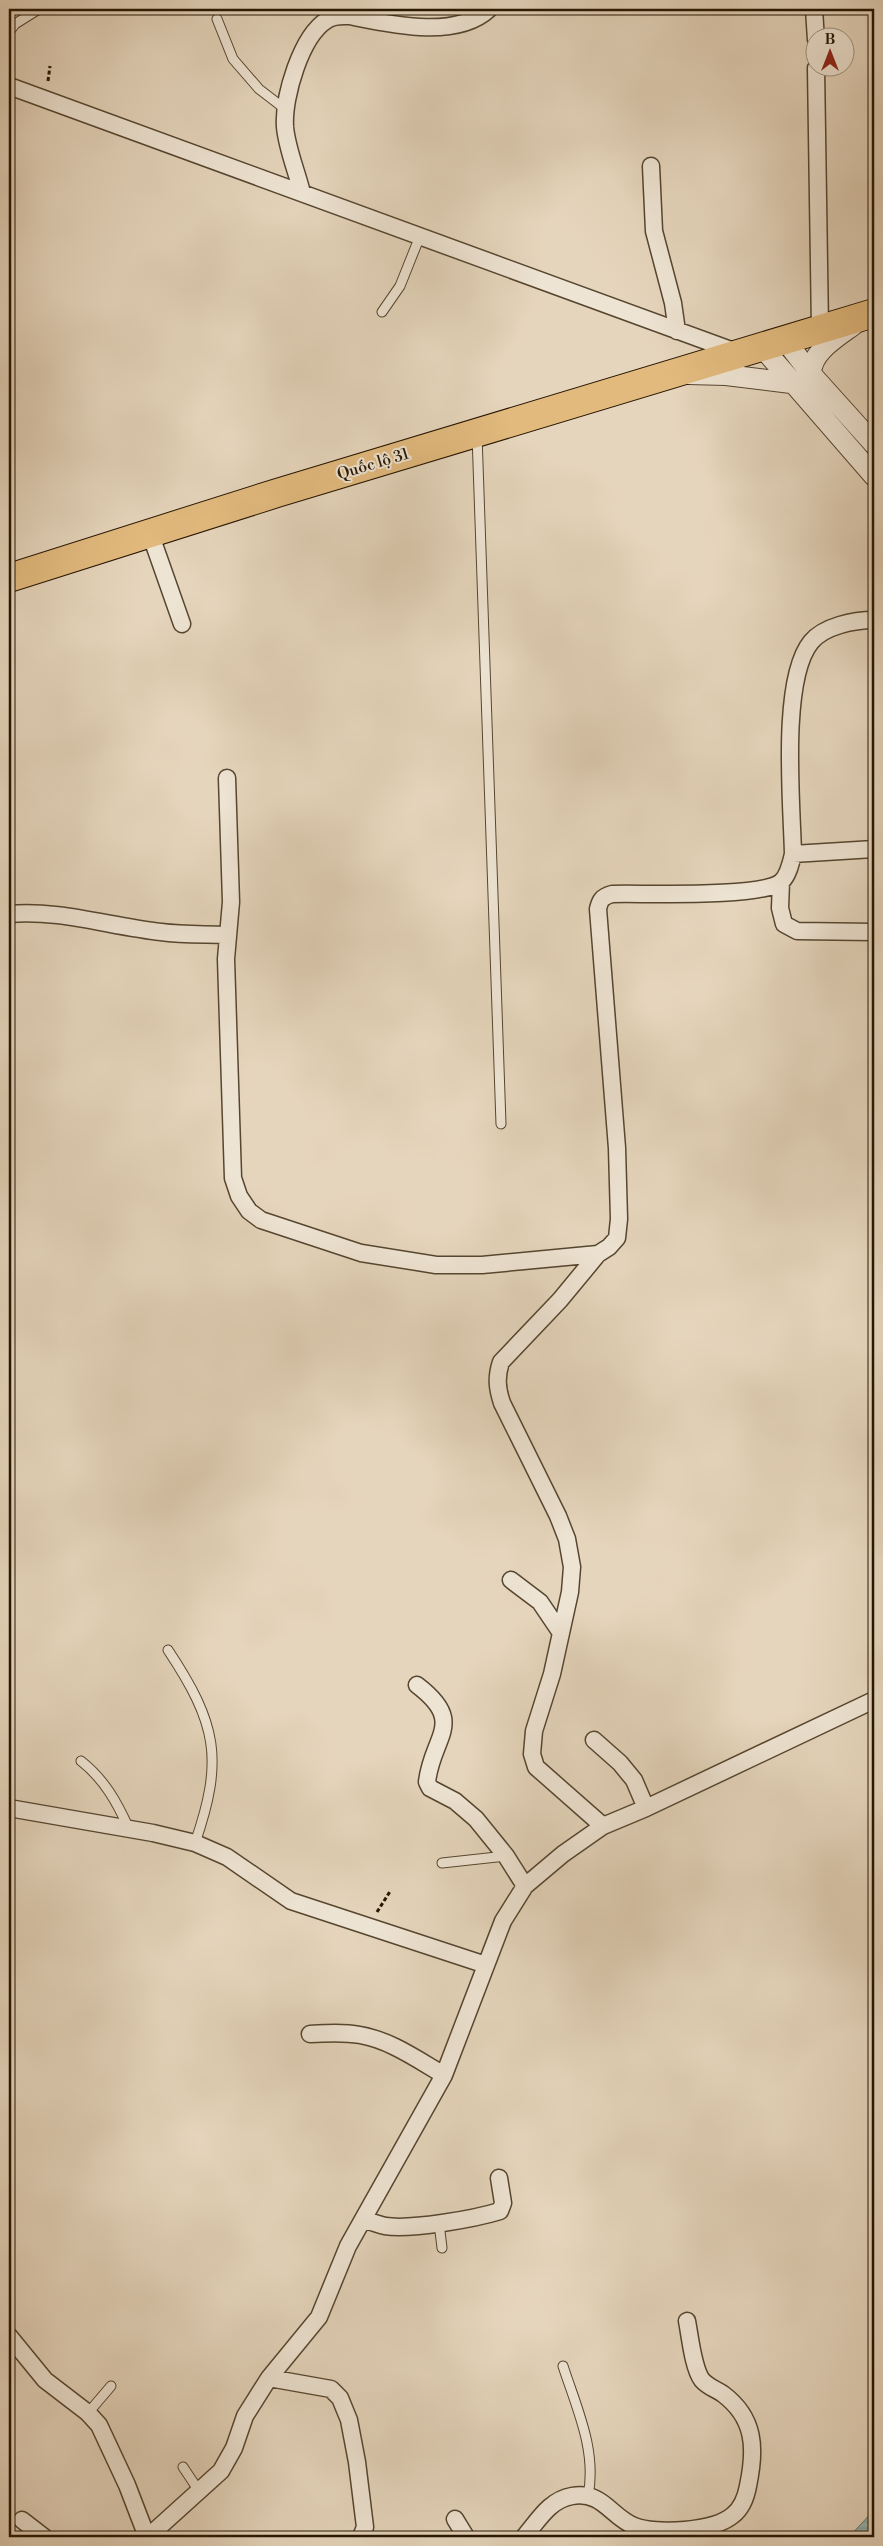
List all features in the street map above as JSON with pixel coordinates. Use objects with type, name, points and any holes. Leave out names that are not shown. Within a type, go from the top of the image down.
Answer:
[{"type":"highway","name":"Quốc lộ 31","points":[[9,578],[671,373],[868,316]]},
{"type":"street","points":[[302,193],[285,128],[285,109],[289,85],[300,60],[319,26],[336,16],[349,16],[444,28],[464,24],[489,9]]},
{"type":"street","points":[[814,9],[815,28]]},
{"type":"street","points":[[816,78],[820,329]]},
{"type":"street","points":[[9,86],[677,331],[762,347],[811,374],[874,444]]},
{"type":"street","points":[[651,166],[654,231],[673,303],[677,331]]},
{"type":"street","points":[[811,374],[811,365],[824,348],[868,316]]},
{"type":"street","points":[[762,347],[791,383],[874,476]]},
{"type":"street","points":[[671,373],[736,376],[791,383]]},
{"type":"street","points":[[150,533],[182,624]]},
{"type":"street","points":[[874,620],[842,625],[823,632],[810,643],[800,664],[789,729],[793,854],[790,868],[781,882],[780,908],[784,924],[797,931],[874,932]]},
{"type":"street","points":[[227,778],[231,902],[227,935],[230,1122],[233,1178],[238,1196],[249,1211],[261,1220],[361,1253],[436,1265],[482,1265],[598,1254]]},
{"type":"street","points":[[793,854],[874,849]]},
{"type":"street","points":[[603,1826],[536,1767],[532,1754],[534,1731],[552,1674],[570,1592],[572,1567],[567,1539],[502,1403],[496,1375],[501,1362],[560,1300],[598,1254],[609,1247],[617,1238],[619,1220],[617,1148],[598,909],[599,901],[604,896],[612,894],[714,893],[766,889],[781,882]]},
{"type":"street","points":[[9,914],[28,914],[72,919],[162,932],[227,935]]},
{"type":"street","points":[[511,1580],[540,1602],[561,1633]]},
{"type":"street","points":[[416,1685],[431,1696],[440,1708],[444,1724],[442,1736],[433,1756],[427,1782],[430,1788],[455,1802],[476,1820],[506,1856],[525,1886]]},
{"type":"street","points":[[9,2336],[44,2380],[88,2413],[99,2425],[110,2444],[147,2537],[221,2471],[234,2448],[245,2416],[269,2378],[319,2317],[348,2246],[444,2075],[503,1921],[525,1886],[562,1854],[603,1826],[646,1808],[874,1700]]},
{"type":"street","points":[[594,1740],[634,1780],[646,1808]]},
{"type":"street","points":[[9,1808],[129,1829],[195,1843],[227,1856],[291,1901],[486,1965]]},
{"type":"street","points":[[310,2034],[362,2035],[384,2042],[444,2075]]},
{"type":"street","points":[[362,2220],[386,2226],[439,2223],[500,2211],[503,2203],[498,2178]]},
{"type":"street","points":[[524,2537],[554,2503],[571,2496],[588,2496],[605,2503],[633,2526],[648,2530],[706,2527],[722,2522],[734,2515],[745,2499],[750,2467],[751,2437],[748,2422],[739,2408],[700,2378],[687,2321]]},
{"type":"street","points":[[269,2378],[330,2389],[340,2398],[349,2420],[357,2462],[365,2527],[361,2537]]},
{"type":"street","points":[[455,2519],[466,2537]]},
{"type":"street","points":[[22,2520],[44,2537]]},
{"type":"lane","points":[[9,32],[15,24],[39,9]]},
{"type":"lane","points":[[217,19],[233,59],[259,89],[285,109]]},
{"type":"lane","points":[[382,312],[400,286],[420,236]]},
{"type":"lane","points":[[477,433],[501,1124]]},
{"type":"lane","points":[[168,1650],[201,1704],[209,1726],[213,1776],[208,1805],[195,1843]]},
{"type":"lane","points":[[81,1761],[94,1771],[108,1790],[129,1829]]},
{"type":"lane","points":[[442,1863],[506,1856]]},
{"type":"lane","points":[[439,2223],[442,2248]]},
{"type":"lane","points":[[562,2366],[585,2432],[591,2461],[588,2496]]},
{"type":"lane","points":[[88,2413],[111,2386]]},
{"type":"lane","points":[[183,2468],[199,2491]]},
{"type":"path","points":[[368,1925],[391,1890]]},
{"type":"water","points":[[874,2510],[874,2537],[849,2537]]}]
